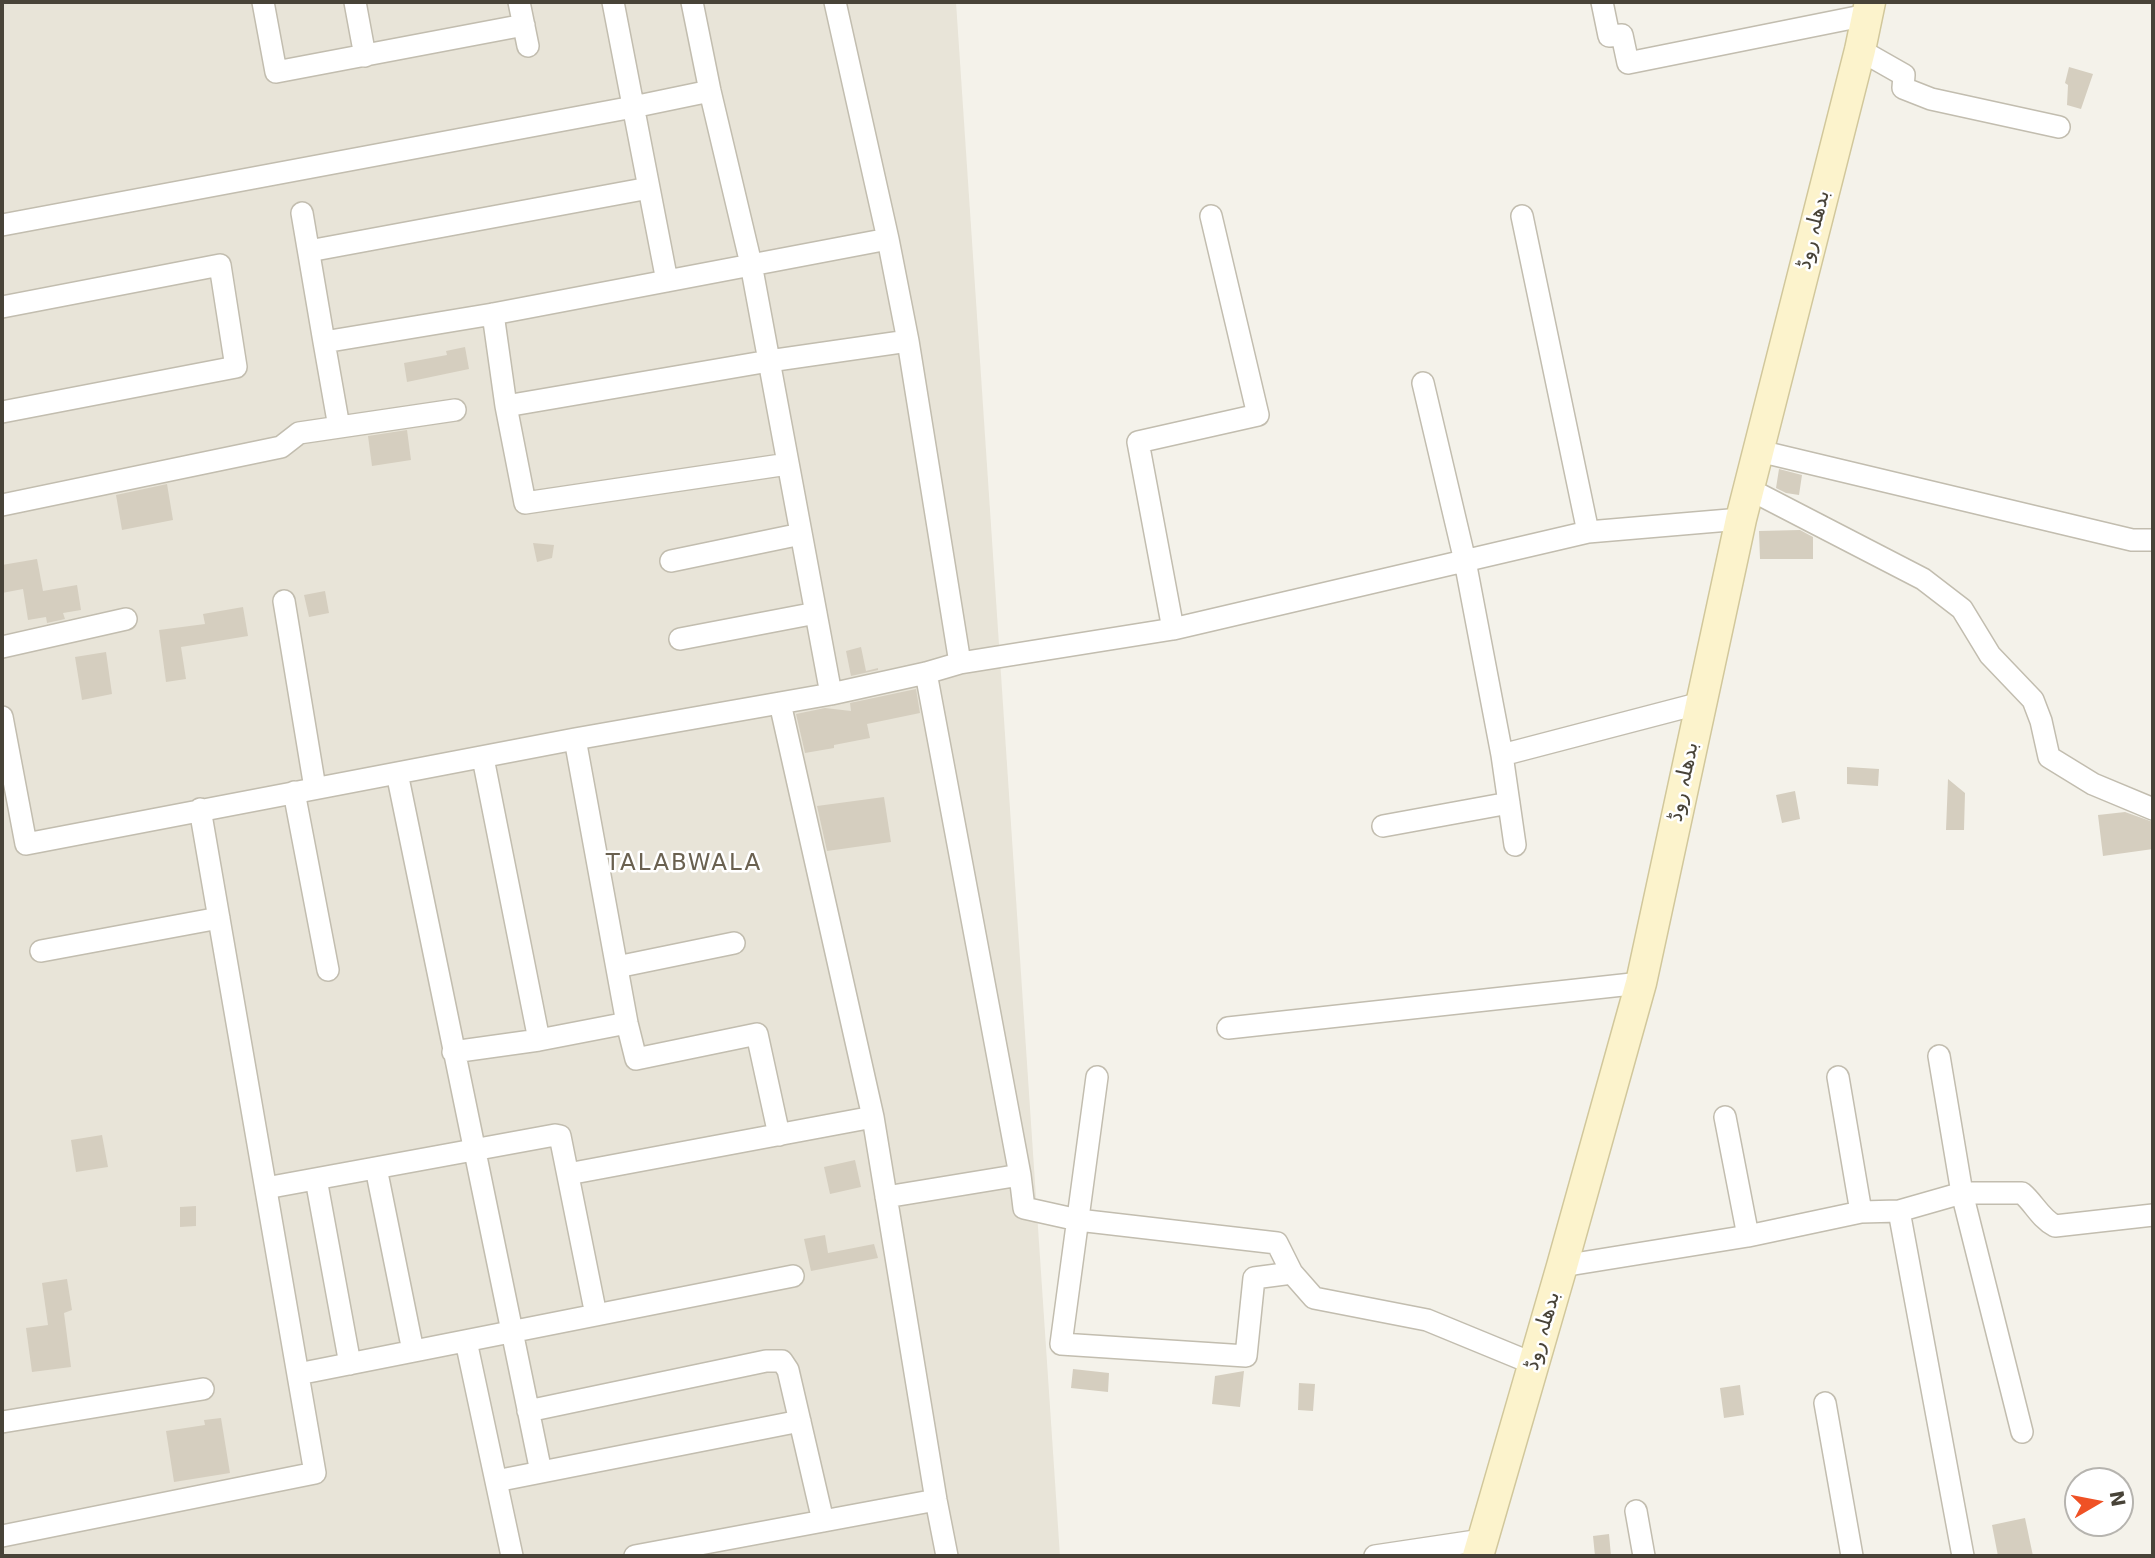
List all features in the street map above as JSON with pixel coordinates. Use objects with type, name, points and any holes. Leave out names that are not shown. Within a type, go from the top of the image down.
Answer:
[{"type":"main road","name":"بدھلہ روڈ","points":[[1480,1548],[1642,983],[1741,519],[1869,8]]},
{"type":"street","points":[[263,2],[276,72],[365,56],[526,36],[519,2]]},
{"type":"street","points":[[355,2],[365,56]]},
{"type":"street","points":[[613,2],[667,281]]},
{"type":"street","points":[[692,2],[751,264],[831,694]]},
{"type":"street","points":[[839,2],[908,341],[960,663]]},
{"type":"street","points":[[1602,2],[1609,36],[1622,35],[1628,63],[1869,8]]},
{"type":"street","points":[[1860,50],[1904,75],[1903,88],[1931,99],[2059,127]]},
{"type":"street","points":[[2,225],[710,91]]},
{"type":"street","points":[[309,251],[649,188]]},
{"type":"street","points":[[302,213],[339,427]]},
{"type":"street","points":[[1173,628],[1138,442],[1258,415],[1211,216]]},
{"type":"street","points":[[1522,216],[1588,532]]},
{"type":"street","points":[[324,342],[493,314],[888,239]]},
{"type":"street","points":[[2,307],[220,265],[236,367],[2,412]]},
{"type":"street","points":[[493,314],[506,406],[525,503],[788,464]]},
{"type":"street","points":[[506,406],[769,361],[908,341]]},
{"type":"street","points":[[1423,383],[1465,561],[1502,755],[1515,845]]},
{"type":"street","points":[[2,505],[281,447],[299,433],[455,410]]},
{"type":"street","points":[[1759,451],[2132,540],[2153,540]]},
{"type":"street","points":[[1749,489],[1923,579],[1962,609],[1990,655],[2033,700],[2049,757],[2093,784],[2153,809]]},
{"type":"street","points":[[2,717],[26,844],[575,739],[831,694],[960,663],[1173,628],[1588,532],[1741,519]]},
{"type":"street","points":[[671,561],[802,534]]},
{"type":"street","points":[[284,601],[315,788]]},
{"type":"street","points":[[680,639],[816,613]]},
{"type":"street","points":[[2,647],[126,619]]},
{"type":"street","points":[[926,673],[1020,1174],[1024,1208],[1079,1220],[1277,1243],[1292,1273],[1314,1298],[1427,1320],[1534,1364]]},
{"type":"street","points":[[780,703],[873,1117],[947,1556]]},
{"type":"street","points":[[1502,755],[1701,703]]},
{"type":"street","points":[[575,739],[636,1059],[757,1034],[779,1135]]},
{"type":"street","points":[[483,758],[539,1040]]},
{"type":"street","points":[[397,773],[541,1472]]},
{"type":"street","points":[[294,792],[328,970]]},
{"type":"street","points":[[1383,826],[1509,803]]},
{"type":"street","points":[[2,1536],[315,1473],[200,809]]},
{"type":"street","points":[[41,951],[219,918]]},
{"type":"street","points":[[617,967],[734,943]]},
{"type":"street","points":[[1228,1028],[1642,983]]},
{"type":"street","points":[[453,1052],[539,1040],[627,1023]]},
{"type":"street","points":[[1939,1056],[1962,1193],[2022,1432]]},
{"type":"street","points":[[1097,1077],[1061,1344],[1246,1356],[1254,1278],[1292,1273]]},
{"type":"street","points":[[1838,1077],[1861,1212]]},
{"type":"street","points":[[568,1174],[873,1117]]},
{"type":"street","points":[[1725,1117],[1748,1236]]},
{"type":"street","points":[[266,1188],[560,1136],[596,1315]]},
{"type":"street","points":[[376,1168],[413,1351]]},
{"type":"street","points":[[886,1196],[1020,1174]]},
{"type":"street","points":[[316,1179],[350,1364]]},
{"type":"street","points":[[1562,1266],[1748,1236],[1861,1212],[1899,1211],[1962,1193],[2022,1193],[2045,1221],[2055,1226],[2153,1215]]},
{"type":"street","points":[[1899,1211],[1964,1556]]},
{"type":"street","points":[[298,1374],[793,1276]]},
{"type":"street","points":[[466,1340],[512,1556]]},
{"type":"street","points":[[528,1411],[766,1361],[782,1361],[788,1370],[823,1521]]},
{"type":"street","points":[[2,1422],[203,1389]]},
{"type":"street","points":[[1825,1403],[1852,1556]]},
{"type":"street","points":[[496,1481],[800,1421]]},
{"type":"street","points":[[635,1556],[936,1500]]},
{"type":"street","points":[[1636,1511],[1644,1556]]},
{"type":"street","points":[[1375,1556],[1480,1548]]},
{"type":"shaded area","points":[[2,2],[956,2],[1060,1556],[2,1556]]},
{"type":"building","points":[[2069,67],[2093,74],[2081,109],[2067,105],[2068,85],[2065,83]]},
{"type":"building","points":[[465,347],[469,369],[407,382],[404,363],[447,355],[446,351]]},
{"type":"building","points":[[407,430],[411,460],[372,466],[368,436]]},
{"type":"building","points":[[1779,469],[1802,475],[1799,495],[1776,488]]},
{"type":"building","points":[[167,484],[173,520],[122,530],[116,495]]},
{"type":"building","points":[[1800,530],[1813,537],[1813,559],[1760,559],[1759,531]]},
{"type":"building","points":[[533,543],[554,545],[552,558],[537,562]]},
{"type":"building","points":[[37,559],[43,591],[77,585],[81,610],[63,613],[65,619],[47,623],[46,617],[28,620],[23,589],[2,593],[2,565]]},
{"type":"building","points":[[325,591],[329,613],[309,617],[304,595]]},
{"type":"building","points":[[243,607],[248,636],[181,647],[186,679],[166,682],[159,630],[205,624],[203,614]]},
{"type":"building","points":[[861,647],[866,671],[878,670],[851,676],[846,651]]},
{"type":"building","points":[[106,652],[112,694],[82,700],[75,657]]},
{"type":"building","points":[[916,689],[920,713],[867,724],[870,738],[805,753],[796,714],[825,708],[851,711],[850,703]]},
{"type":"building","points":[[1847,767],[1879,769],[1878,786],[1847,784]]},
{"type":"building","points":[[1948,779],[1965,793],[1964,830],[1946,830]]},
{"type":"building","points":[[1795,791],[1800,819],[1782,823],[1776,795]]},
{"type":"building","points":[[884,797],[891,842],[827,851],[817,806]]},
{"type":"building","points":[[2125,812],[2153,822],[2153,849],[2103,856],[2098,815]]},
{"type":"building","points":[[102,1135],[108,1167],[76,1172],[71,1140]]},
{"type":"building","points":[[855,1160],[861,1187],[830,1194],[824,1167]]},
{"type":"building","points":[[196,1206],[196,1226],[180,1227],[180,1207]]},
{"type":"building","points":[[825,1235],[828,1253],[874,1244],[878,1258],[811,1271],[804,1239]]},
{"type":"building","points":[[67,1279],[72,1310],[64,1313],[71,1367],[32,1372],[26,1328],[48,1325],[42,1283]]},
{"type":"building","points":[[1073,1369],[1109,1373],[1108,1392],[1071,1388]]},
{"type":"building","points":[[1244,1371],[1240,1407],[1212,1404],[1215,1376]]},
{"type":"building","points":[[1299,1383],[1315,1384],[1313,1411],[1298,1410]]},
{"type":"building","points":[[1740,1385],[1744,1415],[1724,1418],[1720,1388]]},
{"type":"building","points":[[221,1418],[230,1473],[174,1482],[166,1431],[205,1425],[204,1420]]},
{"type":"building","points":[[2025,1518],[2033,1556],[1998,1556],[1992,1525]]},
{"type":"building","points":[[1609,1534],[1611,1556],[1595,1556],[1593,1536]]},
{"type":"district","name":"TALABWALA","points":[[684,864]]}]
